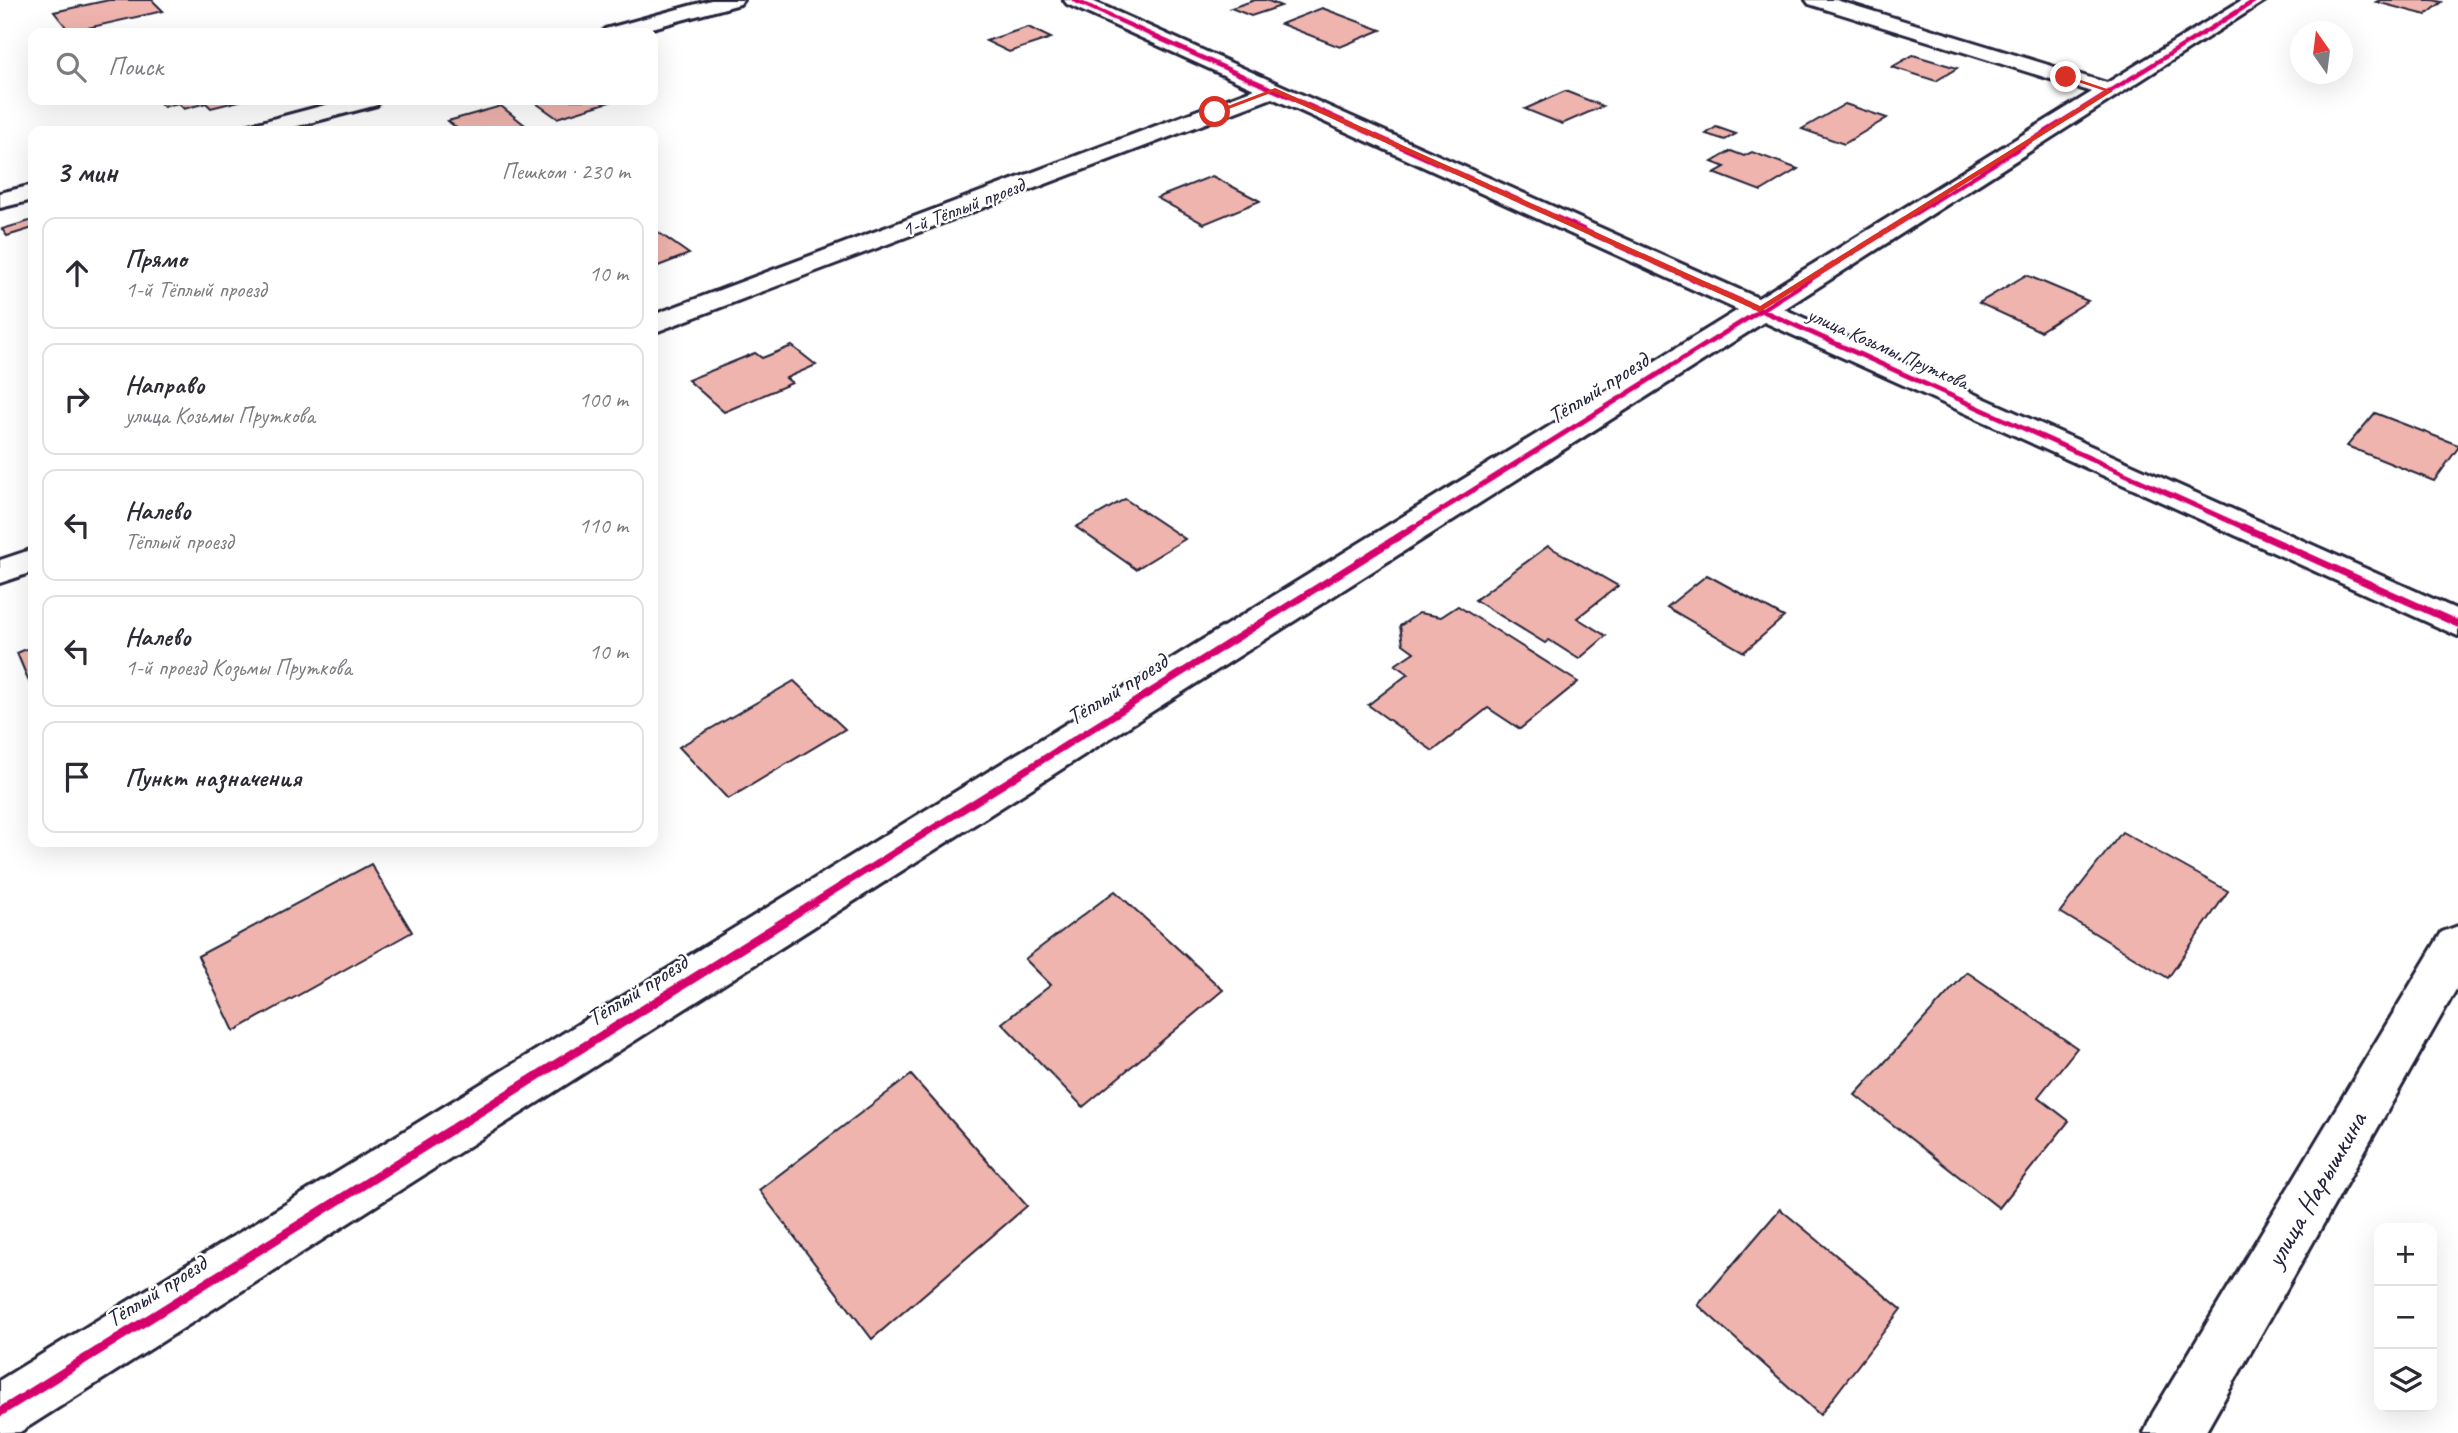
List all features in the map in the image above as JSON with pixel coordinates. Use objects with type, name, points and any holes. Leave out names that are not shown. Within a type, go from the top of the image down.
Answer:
[{"type":"street","points":[[630,28],[733,0]]},
{"type":"street","name":"улица Козьмы Пруткова","points":[[1074,0],[2458,624]]},
{"type":"street","points":[[1816,0],[2110,91]]},
{"type":"street","name":"Тёплый проезд","points":[[0,1412],[2256,0]]},
{"type":"street","name":"1-й Тёплый проезд","points":[[658,323],[1273,90]]},
{"type":"street","points":[[273,126],[350,105]]},
{"type":"street","points":[[0,201],[28,193]]},
{"type":"street","points":[[0,572],[28,562]]},
{"type":"street","name":"улица Нарышкина","points":[[2173,1433],[2458,945]]},
{"type":"building","points":[[109,0],[152,0],[163,11],[88,28],[67,28],[54,12]]},
{"type":"building","points":[[1255,0],[1266,0],[1281,6],[1251,16],[1231,8]]},
{"type":"building","points":[[2376,2],[2442,2],[2426,15]]},
{"type":"building","points":[[1322,8],[1381,30],[1340,47],[1281,24]]},
{"type":"building","points":[[1028,27],[1051,38],[1009,52],[986,41]]},
{"type":"building","points":[[1913,55],[1957,68],[1936,81],[1892,67]]},
{"type":"building","points":[[1565,91],[1603,106],[1562,124],[1525,109]]},
{"type":"building","points":[[1845,104],[1887,118],[1844,144],[1802,129]]},
{"type":"building","points":[[180,105],[199,105],[184,109]]},
{"type":"building","points":[[539,105],[600,105],[557,118]]},
{"type":"building","points":[[501,106],[525,125],[454,126],[448,121]]},
{"type":"building","points":[[1716,127],[1736,134],[1725,140],[1706,134]]},
{"type":"building","points":[[1731,151],[1744,156],[1752,152],[1798,169],[1761,191],[1714,173],[1725,167],[1712,162]]},
{"type":"building","points":[[1212,176],[1260,201],[1204,224],[1157,198]]},
{"type":"building","points":[[28,221],[28,230],[7,236],[2,229]]},
{"type":"building","points":[[658,232],[689,254],[658,266]]},
{"type":"building","points":[[2026,275],[2088,301],[2040,331],[1979,303]]},
{"type":"building","points":[[792,346],[816,365],[786,378],[792,383],[724,412],[688,380],[755,353],[762,358]]},
{"type":"building","points":[[2375,413],[2458,445],[2458,448],[2434,481],[2347,446]]},
{"type":"building","points":[[1125,499],[1185,539],[1136,569],[1076,527]]},
{"type":"building","points":[[1548,546],[1618,586],[1577,618],[1606,636],[1579,659],[1549,640],[1545,643],[1475,600]]},
{"type":"building","points":[[1707,575],[1784,617],[1744,652],[1667,607]]},
{"type":"building","points":[[1458,606],[1578,682],[1520,729],[1488,708],[1433,751],[1368,705],[1408,674],[1395,665],[1414,652],[1403,644],[1400,626],[1419,613],[1441,617]]},
{"type":"building","points":[[28,648],[28,679],[17,653]]},
{"type":"building","points":[[794,681],[845,729],[728,799],[679,747]]},
{"type":"building","points":[[2122,832],[2228,891],[2168,978],[2060,912]]},
{"type":"building","points":[[371,864],[412,932],[234,1031],[198,956]]},
{"type":"building","points":[[1115,891],[1223,990],[1083,1107],[1002,1023],[1051,985],[1025,959]]},
{"type":"building","points":[[1967,972],[2077,1048],[2038,1097],[2069,1121],[1999,1208],[1855,1095]]},
{"type":"building","points":[[911,1075],[1027,1206],[872,1339],[759,1190]]},
{"type":"building","points":[[1780,1209],[1901,1309],[1820,1415],[1698,1305]]},
{"type":"cycle path","points":[[1074,0],[2458,624]]},
{"type":"cycle path","points":[[0,1412],[2256,0]]},
{"type":"route","points":[[1215,112],[1273,90],[1760,309],[2110,91],[2066,77]]}]
